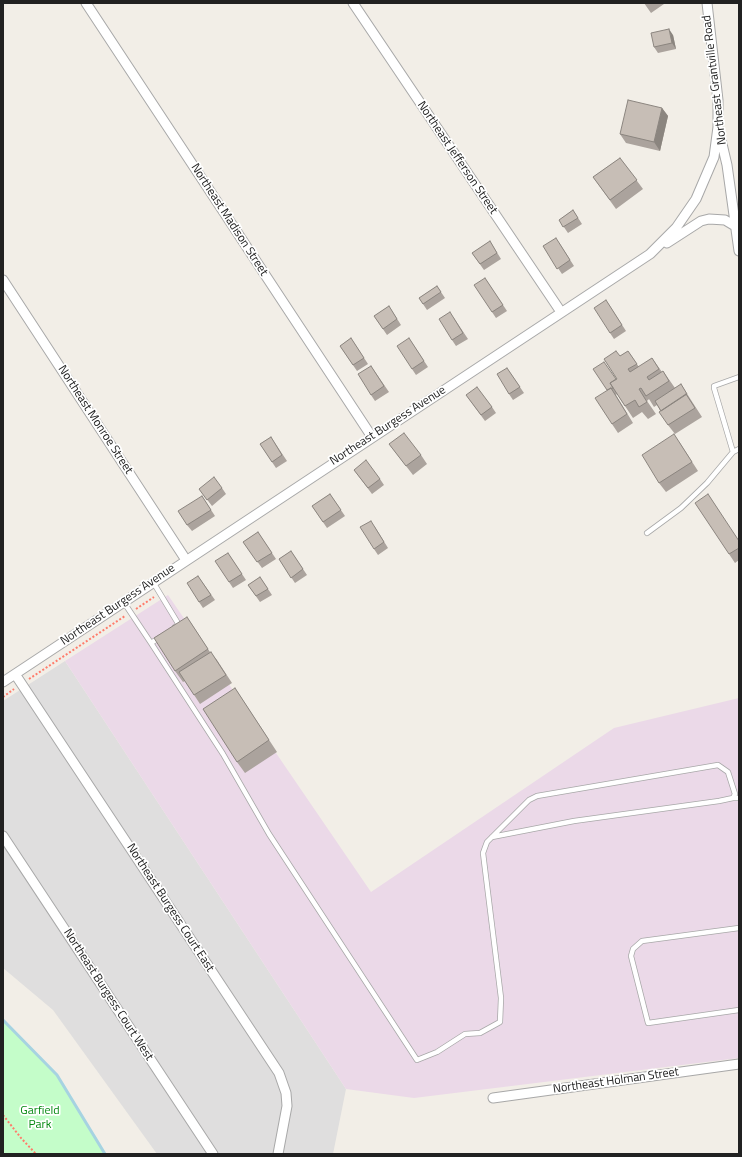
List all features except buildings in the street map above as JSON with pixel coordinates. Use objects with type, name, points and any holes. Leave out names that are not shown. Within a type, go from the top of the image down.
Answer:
[{"type":"street","name":"Northeast Madison Street","points":[[86,3],[372,437]]},
{"type":"street","name":"Northeast Jefferson Street","points":[[353,3],[561,312]]},
{"type":"street","name":"Northeast Grantville Road","points":[[707,3],[718,100],[718,126],[727,165],[739,251]]},
{"type":"street","name":"Northeast Burgess Avenue","points":[[3,682],[123,601],[650,254],[676,228],[696,198],[714,157],[718,126]]},
{"type":"street","points":[[650,254],[701,221],[717,218],[725,220],[735,226]]},
{"type":"street","name":"Northeast Monroe Street","points":[[3,280],[186,560]]},
{"type":"street","name":"Northeast Burgess Court East","points":[[15,674],[278,1073],[285,1089],[287,1106],[278,1154]]},
{"type":"street","name":"Northeast Burgess Court West","points":[[3,836],[213,1154]]},
{"type":"street","name":"Northeast Holman Street","points":[[493,1098],[739,1064]]},
{"type":"lane","points":[[733,452],[714,386],[739,377]]},
{"type":"lane","points":[[646,533],[681,508],[733,452],[739,449]]},
{"type":"lane","points":[[153,582],[179,625],[168,632]]},
{"type":"lane","points":[[123,601],[223,754],[269,834],[417,1060],[437,1052],[465,1034],[480,1033],[500,1022],[501,998],[483,853],[487,842],[529,800],[537,796],[718,765],[728,772],[735,794],[733,798]]},
{"type":"lane","points":[[151,644],[162,636]]},
{"type":"lane","points":[[492,837],[574,821],[739,798]]},
{"type":"lane","points":[[739,928],[642,941],[633,949],[631,956],[648,1023],[739,1010]]},
{"type":"path","points":[[3,697],[159,593]]},
{"type":"path","points":[[3,1115],[36,1154]]},
{"type":"shaded area","points":[[168,595],[371,892],[614,728],[739,698],[739,1058],[414,1098],[346,1089],[65,661]]},
{"type":"shaded area","points":[[65,661],[346,1089],[333,1154],[157,1154],[53,1010],[3,968],[3,701]]},
{"type":"green space","name":"Garfield Park","points":[[3,1020],[57,1075],[105,1154],[3,1154]]},
{"type":"waterway","points":[[3,1020],[57,1075],[105,1154]]}]
